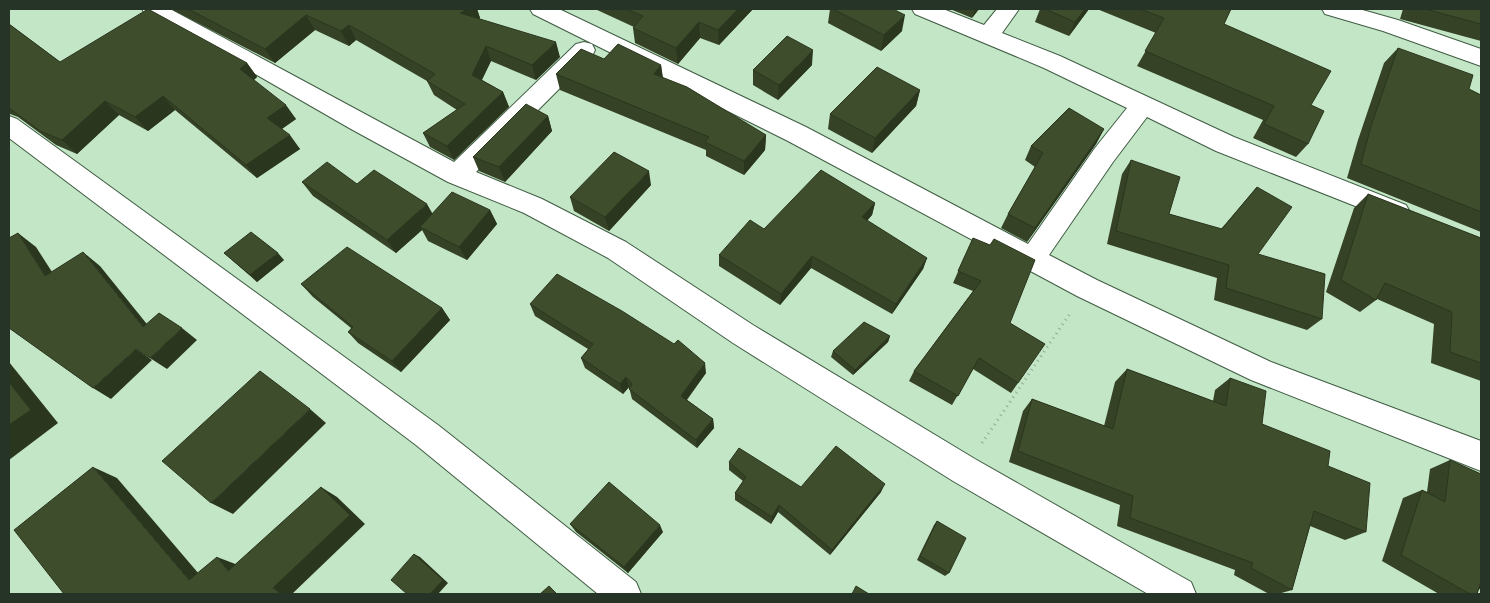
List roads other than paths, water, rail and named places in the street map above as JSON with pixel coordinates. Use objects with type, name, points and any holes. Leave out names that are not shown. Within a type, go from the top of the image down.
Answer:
[{"type":"street","points":[[153,9],[457,175],[532,206],[617,250],[743,334],[964,470],[1179,594]]},
{"type":"street","points":[[540,9],[796,134],[1087,288],[1261,371],[1481,456]]},
{"type":"street","points":[[923,9],[1052,62],[1225,144],[1419,221]]},
{"type":"street","points":[[988,36],[1008,9]]},
{"type":"street","points":[[1333,9],[1390,25],[1481,58]]},
{"type":"street","points":[[457,175],[597,37]]},
{"type":"street","points":[[1032,259],[1104,155],[1142,106]]},
{"type":"street","points":[[9,125],[427,435],[624,594]]}]
